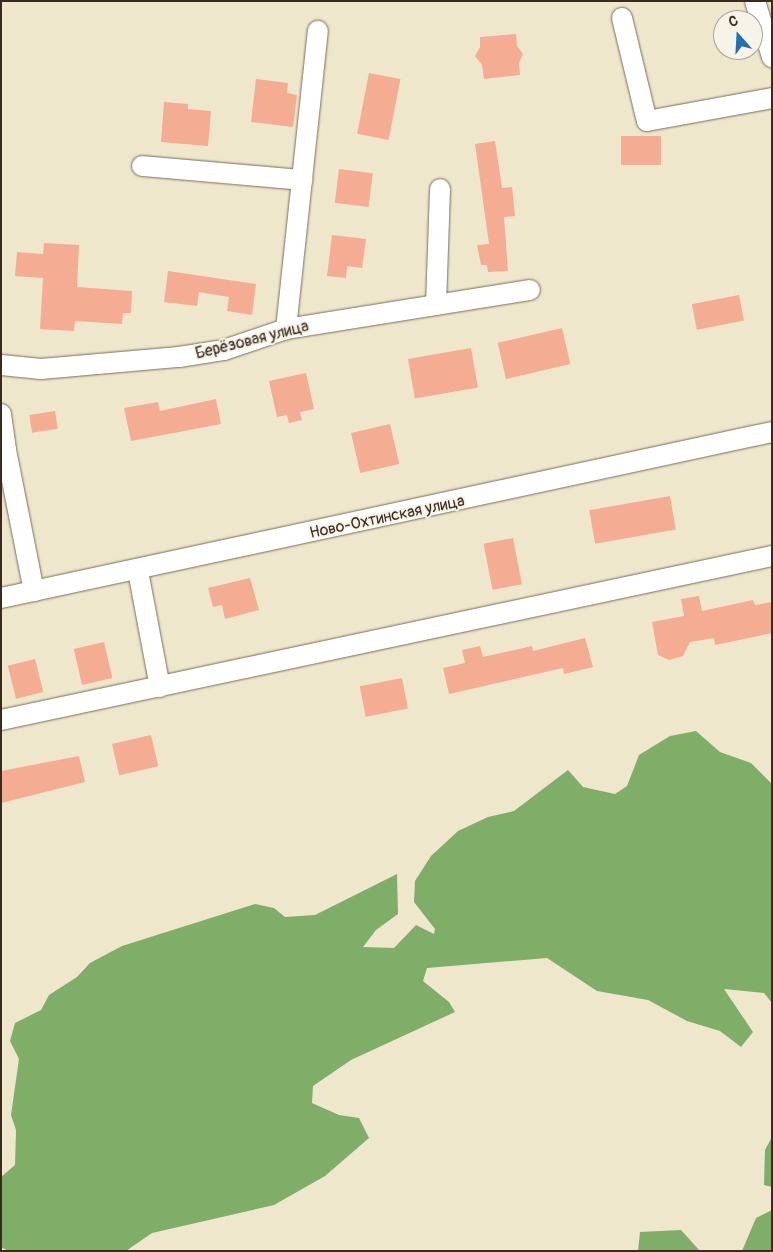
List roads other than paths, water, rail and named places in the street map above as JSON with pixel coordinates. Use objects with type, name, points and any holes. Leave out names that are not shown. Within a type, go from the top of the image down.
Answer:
[{"type":"street","points":[[756,1],[772,57]]},
{"type":"street","points":[[622,18],[647,121],[772,98]]},
{"type":"street","points":[[286,329],[318,31]]},
{"type":"street","points":[[142,166],[302,180]]},
{"type":"street","points":[[436,304],[440,189]]},
{"type":"street","name":"Берёзовая улица","points":[[1,365],[40,369],[179,357],[224,350],[286,329],[530,290]]},
{"type":"street","points":[[1,414],[4,449],[34,591]]},
{"type":"street","name":"Ново-Охтинская улица","points":[[1,598],[138,571],[772,432]]},
{"type":"street","points":[[1,720],[772,556]]},
{"type":"street","points":[[138,571],[160,687]]}]
